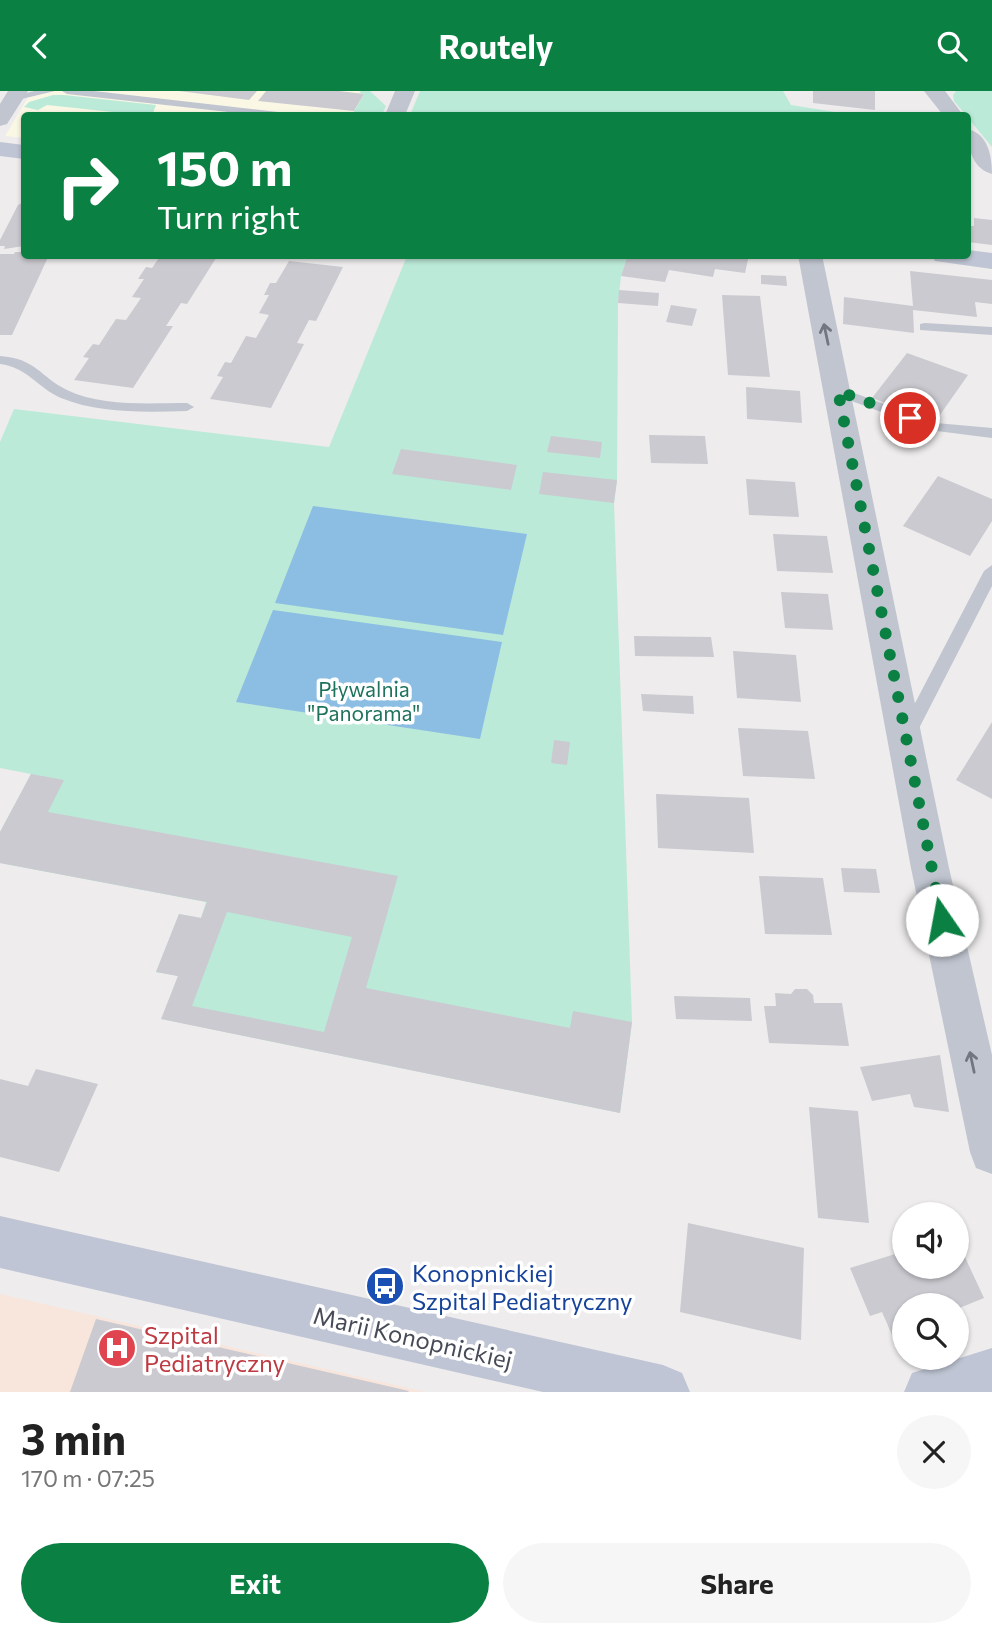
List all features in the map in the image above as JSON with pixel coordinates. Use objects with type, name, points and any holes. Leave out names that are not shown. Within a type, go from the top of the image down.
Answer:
[{"type":"street","points":[[396,112],[405,91]]},
{"type":"street","points":[[934,91],[951,112]]},
{"type":"street","points":[[0,120],[16,95]]},
{"type":"street","points":[[971,139],[992,167]]},
{"type":"street","points":[[0,149],[21,152]]},
{"type":"street","points":[[971,258],[992,261]]},
{"type":"street","points":[[811,259],[930,868],[992,1152]]},
{"type":"street","name":"Marii Konopnickiej","points":[[0,1242],[663,1392]]},
{"type":"street","points":[[931,1392],[992,1375]]},
{"type":"lane","points":[[16,95],[50,91]]},
{"type":"lane","points":[[67,91],[252,112]]},
{"type":"lane","points":[[925,327],[992,331]]},
{"type":"lane","points":[[0,361],[13,360],[34,368],[45,384],[72,398],[149,407],[187,407]]},
{"type":"lane","points":[[838,391],[934,427],[992,433]]},
{"type":"lane","points":[[905,738],[932,692],[992,572]]},
{"type":"shaded area","points":[[32,91],[370,91],[374,112],[21,112],[21,138],[5,136]]},
{"type":"shaded area","name":"Szpital Pediatryczny","points":[[0,1294],[425,1392],[0,1392]]},
{"type":"green space","points":[[370,91],[386,106],[383,112],[354,112],[364,94],[359,93]]},
{"type":"green space","points":[[420,91],[783,91],[791,105],[835,112],[411,112]]},
{"type":"green space","points":[[956,91],[992,91],[992,147],[971,122],[971,112],[963,112],[954,101],[953,95]]},
{"type":"green space","points":[[53,95],[64,95],[156,105],[153,112],[113,112],[47,105],[38,110],[24,107],[29,102]]},
{"type":"green space","name":"Pływalnia \"Panorama\"","points":[[406,259],[627,259],[621,276],[618,303],[617,480],[614,503],[632,1022],[620,1113],[162,1019],[178,976],[156,972],[179,914],[201,918],[206,902],[0,863],[0,832],[31,774],[0,768],[0,442],[14,409],[329,447]]},
{"type":"water","points":[[313,506],[527,534],[503,635],[275,603]]},
{"type":"water","points":[[273,610],[502,642],[480,739],[236,702]]},
{"type":"building","points":[[179,91],[257,91],[249,100]]},
{"type":"building","points":[[266,91],[339,91],[364,94],[354,111],[258,101]]},
{"type":"building","points":[[813,91],[875,91],[875,110],[813,103]]},
{"type":"building","points":[[21,204],[21,246],[4,249],[5,246],[0,246],[0,240]]},
{"type":"building","points":[[974,218],[992,220],[992,245],[971,242],[971,226],[974,226]]},
{"type":"building","points":[[21,252],[21,259],[47,259],[12,335],[0,335],[0,254]]},
{"type":"building","points":[[158,259],[215,259],[187,304],[181,303],[166,326],[173,326],[133,388],[74,380],[89,358],[83,357],[93,344],[99,345],[116,319],[126,320],[141,298],[132,297],[144,279],[138,279],[146,267],[152,268]]},
{"type":"building","points":[[627,259],[748,259],[745,273],[715,269],[713,277],[669,270],[665,282],[621,276]]},
{"type":"building","points":[[289,261],[343,267],[316,321],[309,320],[297,343],[304,344],[271,408],[210,399],[223,377],[217,376],[225,362],[231,363],[246,336],[256,338],[269,315],[259,313],[269,295],[264,295],[270,283],[276,283]]},
{"type":"building","points":[[910,271],[992,280],[992,304],[975,302],[977,317],[913,310],[914,333],[843,324],[844,297],[913,306]]},
{"type":"building","points":[[761,275],[786,276],[787,286],[761,284]]},
{"type":"building","points":[[619,290],[659,293],[658,306],[618,303]]},
{"type":"building","points":[[722,295],[760,296],[770,377],[728,375]]},
{"type":"building","points":[[671,305],[697,309],[692,326],[666,322]]},
{"type":"building","points":[[907,353],[968,375],[935,422],[872,398]]},
{"type":"building","points":[[746,387],[800,391],[802,423],[747,419]]},
{"type":"building","points":[[649,435],[705,436],[708,464],[651,463]]},
{"type":"building","points":[[551,436],[602,442],[600,458],[547,452]]},
{"type":"building","points":[[401,449],[517,465],[511,490],[392,474]]},
{"type":"building","points":[[543,472],[617,480],[614,503],[539,494]]},
{"type":"building","points":[[938,476],[992,499],[992,521],[970,556],[903,526]]},
{"type":"building","points":[[746,479],[795,482],[799,517],[749,515]]},
{"type":"building","points":[[773,534],[827,536],[833,573],[777,571]]},
{"type":"building","points":[[781,592],[828,594],[833,630],[785,628]]},
{"type":"building","points":[[634,636],[711,637],[714,657],[635,656]]},
{"type":"building","points":[[733,651],[796,655],[801,702],[737,698]]},
{"type":"building","points":[[641,694],[693,696],[694,714],[643,711]]},
{"type":"building","points":[[992,722],[992,799],[956,780]]},
{"type":"building","points":[[738,728],[808,731],[815,779],[743,776]]},
{"type":"building","points":[[554,740],[570,742],[567,765],[551,763]]},
{"type":"building","points":[[31,774],[64,780],[48,812],[398,876],[366,988],[570,1028],[573,1011],[632,1022],[620,1113],[161,1019],[178,976],[156,972],[179,914],[201,918],[207,902],[0,863],[0,832]],"holes":[[[227,912],[352,937],[324,1032],[192,1006]]]},
{"type":"building","points":[[656,794],[749,798],[754,853],[658,848]]},
{"type":"building","points":[[841,868],[876,869],[880,893],[844,892]]},
{"type":"building","points":[[759,876],[823,878],[832,935],[765,934]]},
{"type":"building","points":[[795,989],[807,989],[813,995],[814,1003],[842,1003],[849,1046],[769,1043],[764,1006],[776,1006],[775,993],[791,994]]},
{"type":"building","points":[[674,996],[750,998],[752,1021],[676,1019]]},
{"type":"building","points":[[940,1055],[949,1112],[914,1107],[910,1094],[872,1101],[860,1067]]},
{"type":"building","points":[[36,1069],[98,1084],[59,1172],[0,1157],[0,1079],[28,1086]]},
{"type":"building","points":[[809,1107],[858,1111],[869,1223],[818,1218]]},
{"type":"building","points":[[688,1223],[804,1248],[801,1340],[680,1312]]},
{"type":"building","points":[[892,1255],[892,1279],[969,1279],[969,1266],[984,1298],[969,1304],[969,1293],[892,1293],[892,1335],[882,1312],[870,1316],[850,1268]]},
{"type":"building","name":"Szpital Pediatryczny","points":[[96,1319],[409,1391],[70,1392]]},
{"type":"place","name":"Konopnickiej Szpital Pediatryczny","points":[[385,1286]]},
{"type":"place","name":"Szpital Pediatryczny","points":[[117,1348]]},
{"type":"route","points":[[910,418],[838,391],[942,920]]}]
